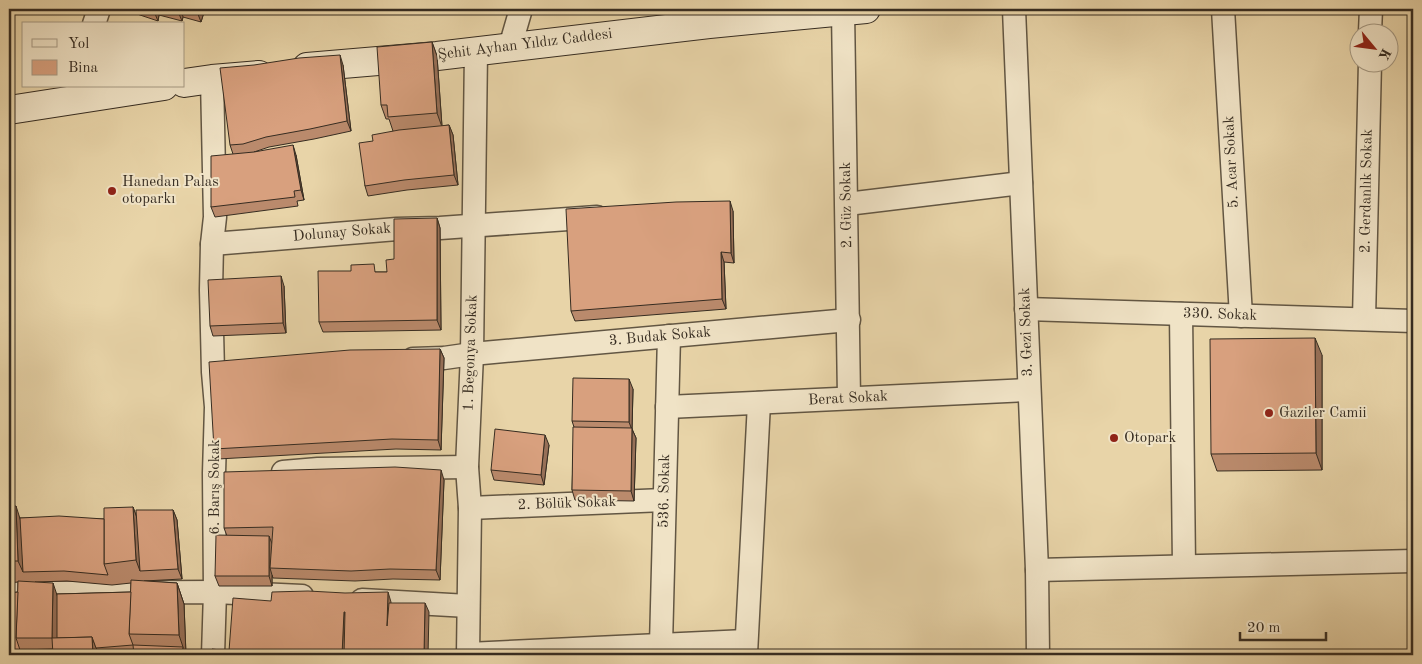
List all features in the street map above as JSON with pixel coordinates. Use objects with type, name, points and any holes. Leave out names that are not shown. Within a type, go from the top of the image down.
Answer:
[{"type":"main road","name":"Şehit Ayhan Yıldız Caddesi","points":[[185,83],[302,68],[510,48],[711,16],[855,10]]},
{"type":"main road","points":[[9,110],[73,94],[141,88]]},
{"type":"street","points":[[95,22],[99,9]]},
{"type":"street","points":[[510,48],[521,9]]},
{"type":"street","name":"3. Gezi Sokak","points":[[1014,9],[1037,570],[1038,655]]},
{"type":"street","name":"5. Acar Sokak","points":[[1223,9],[1241,316]]},
{"type":"street","points":[[1370,22],[1371,9]]},
{"type":"street","name":"2. Güz Sokak","points":[[849,398],[847,204],[855,10]]},
{"type":"street","name":"1. Begonya Sokak","points":[[468,655],[470,508],[467,467],[472,354],[476,51]]},
{"type":"street","name":"2. Gerdanlık Sokak","points":[[1364,319],[1370,72]]},
{"type":"street","name":"6. Barış Sokak","points":[[212,79],[215,217],[212,244],[222,372],[216,408],[224,473],[215,592],[213,655]]},
{"type":"street","points":[[847,204],[1021,183]]},
{"type":"street","name":"Dolunay Sokak","points":[[212,244],[397,229],[440,228],[618,216]]},
{"type":"street","name":"330. Sokak","points":[[1026,309],[1413,321]]},
{"type":"street","points":[[1181,314],[1184,566]]},
{"type":"street","name":"3. Budak Sokak","points":[[392,359],[444,358],[849,320]]},
{"type":"street","name":"536. Sokak","points":[[661,645],[669,336]]},
{"type":"street","name":"Berat Sokak","points":[[667,407],[1029,390]]},
{"type":"street","points":[[468,655],[661,645],[746,648],[759,403]]},
{"type":"street","points":[[263,472],[318,469],[467,467]]},
{"type":"street","name":"2. Bölük Sokak","points":[[470,508],[664,500]]},
{"type":"street","points":[[1037,570],[1413,561]]},
{"type":"street","points":[[9,593],[215,592],[468,606]]},
{"type":"building","points":[[432,42],[437,113],[388,117],[387,105],[381,105],[377,47]]},
{"type":"building","points":[[340,55],[347,121],[266,137],[243,144],[230,145],[220,68]]},
{"type":"building","points":[[449,125],[454,175],[365,186],[359,143],[373,141],[372,135]]},
{"type":"building","points":[[293,145],[301,190],[294,191],[295,197],[211,207],[211,156],[254,152]]},
{"type":"building","points":[[730,201],[731,253],[721,252],[722,299],[571,311],[566,209],[676,202]]},
{"type":"building","points":[[437,218],[437,320],[319,322],[318,271],[351,271],[351,265],[374,264],[375,272],[387,272],[386,260],[394,259],[394,219]]},
{"type":"building","points":[[281,276],[283,323],[210,326],[208,280]]},
{"type":"building","name":"Gaziler Camii","points":[[1315,338],[1316,453],[1211,454],[1210,339]]},
{"type":"building","points":[[440,349],[438,440],[392,439],[214,449],[209,362],[350,350]]},
{"type":"building","points":[[573,378],[629,379],[629,422],[572,421]]},
{"type":"building","points":[[573,427],[632,428],[631,491],[572,490]]},
{"type":"building","points":[[495,429],[545,435],[541,475],[491,470]]},
{"type":"building","points":[[395,467],[441,470],[436,570],[390,569],[351,571],[270,568],[273,527],[224,528],[224,472]]},
{"type":"building","points":[[9,506],[16,506],[18,561],[9,561]]},
{"type":"building","points":[[133,507],[136,560],[104,564],[104,508]]},
{"type":"building","points":[[136,510],[173,510],[178,569],[140,571]]},
{"type":"building","points":[[59,516],[104,519],[104,564],[108,575],[64,571],[23,572],[20,518]]},
{"type":"building","points":[[216,535],[269,536],[269,576],[215,576]]},
{"type":"building","points":[[131,580],[177,583],[179,635],[129,634]]},
{"type":"building","points":[[18,581],[53,583],[52,638],[16,638]]},
{"type":"building","points":[[18,592],[16,638],[20,650],[53,649],[53,655],[9,655],[9,650],[17,650],[9,648],[9,593]]},
{"type":"building","points":[[131,592],[129,634],[133,645],[96,648],[92,637],[57,638],[57,594]]},
{"type":"building","points":[[272,592],[345,593],[388,592],[387,626],[389,603],[425,603],[424,655],[344,655],[344,612],[342,655],[211,655],[212,649],[229,651],[233,598],[271,601]]},
{"type":"building","points":[[92,637],[93,655],[53,655],[52,638]]},
{"type":"building","points":[[133,645],[183,647],[182,655],[134,655]]},
{"type":"place","name":"Hanedan Palas otoparkı","points":[[112,191]]},
{"type":"place","name":"Gaziler Camii","points":[[1269,413]]},
{"type":"place","name":"Otopark","points":[[1114,438]]}]
